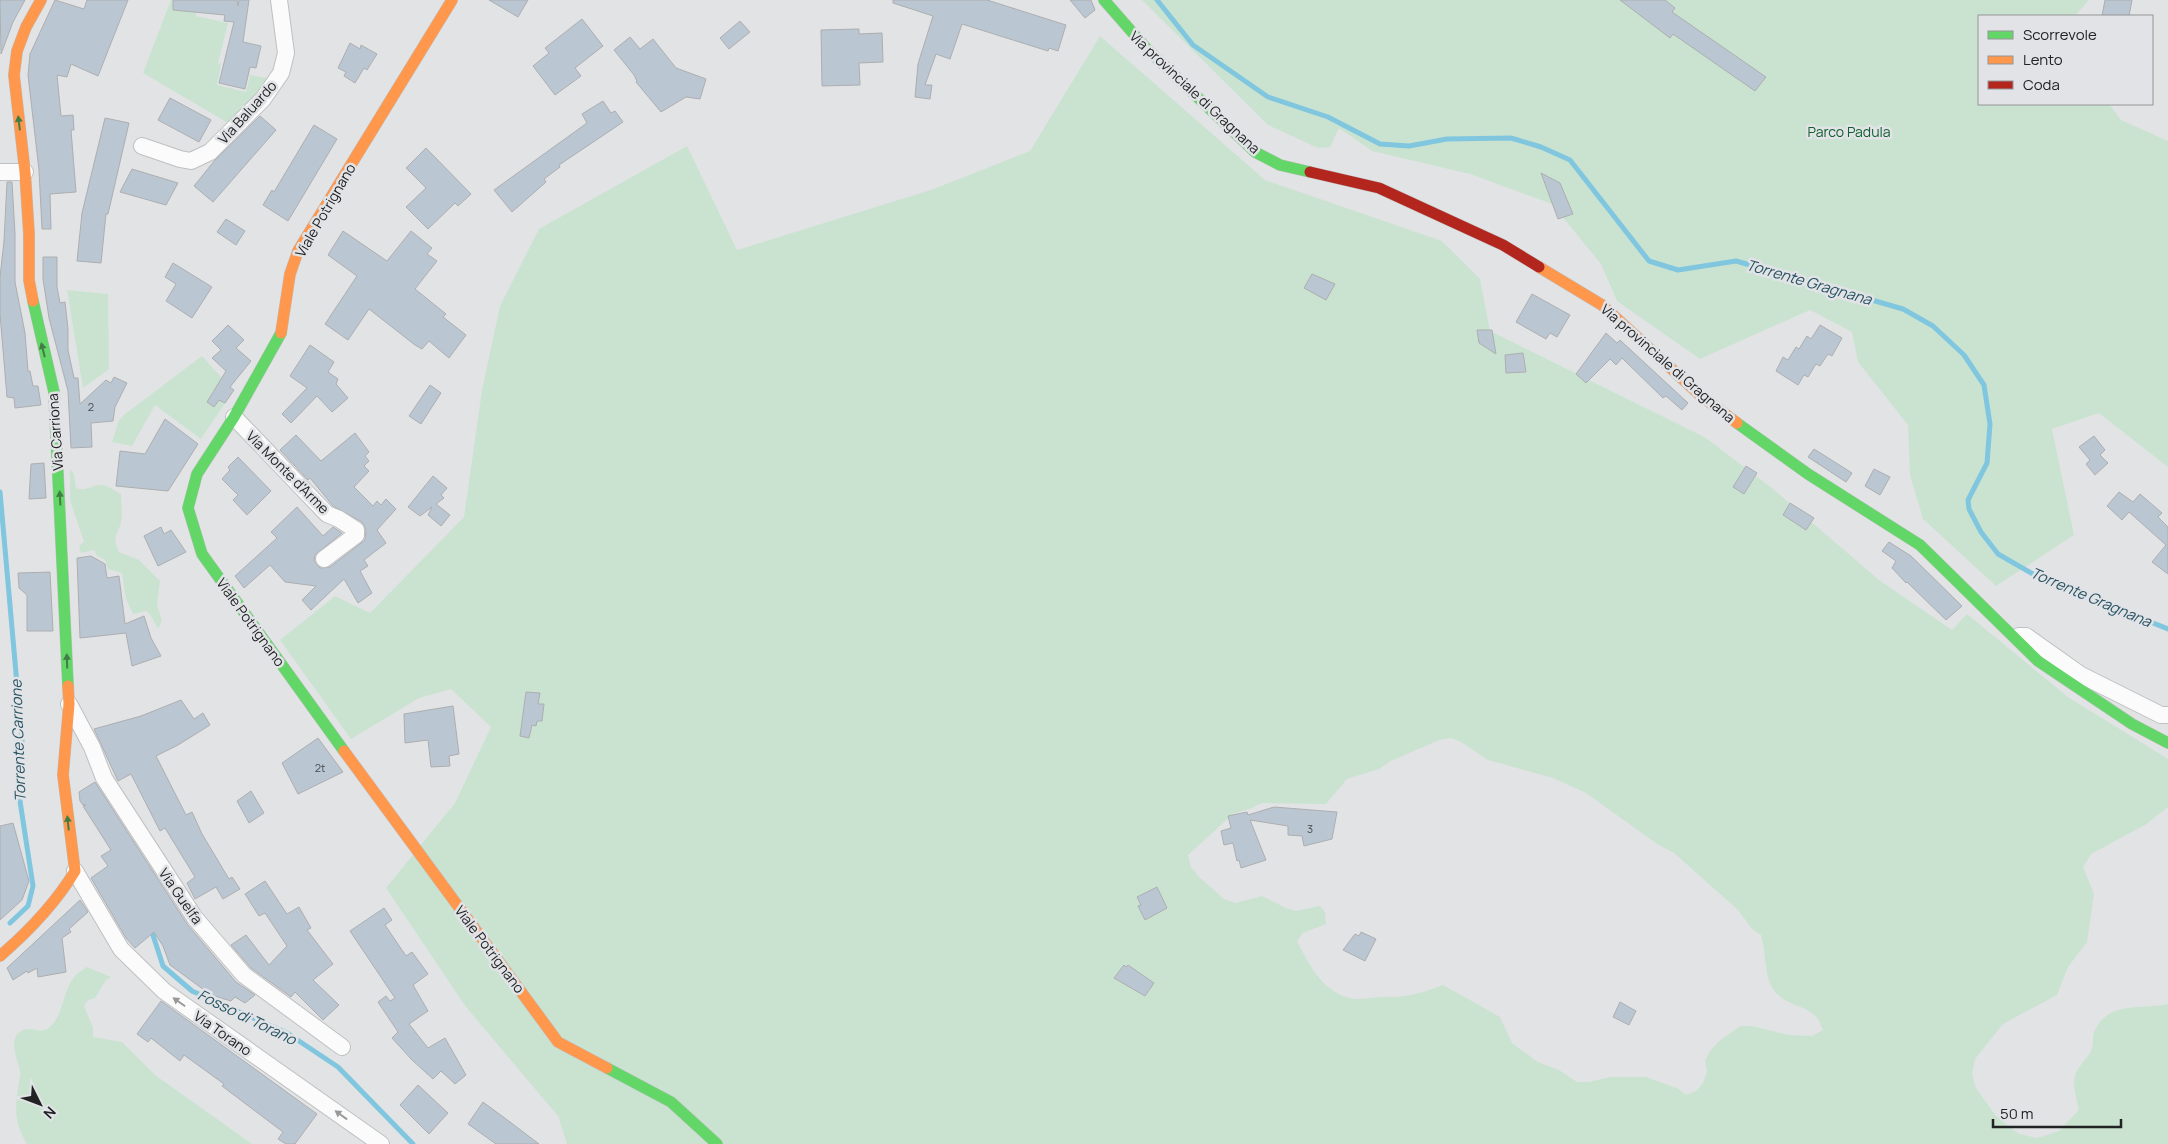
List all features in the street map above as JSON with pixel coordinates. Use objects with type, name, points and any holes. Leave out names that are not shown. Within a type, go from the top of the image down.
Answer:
[{"type":"main road","name":"Via Carriona","points":[[41,0],[26,27],[18,51],[14,75],[13,172],[29,234],[29,280],[36,321],[54,392],[69,704],[63,775],[75,871]]},
{"type":"main road","name":"Viale Potrignano","points":[[452,0],[298,251],[290,274],[282,330],[277,342],[234,417],[197,474],[188,508],[202,554],[410,842],[500,960],[558,1042],[671,1102],[717,1144]]},
{"type":"main road","name":"Via provinciale di Gragnana","points":[[1104,0],[1146,48],[1255,152],[1280,165],[1379,188],[1503,245],[1602,305],[1700,395],[1746,430],[1808,474],[1920,545],[2038,660],[2132,724],[2168,743]]},
{"type":"main road","points":[[0,956],[41,917],[63,891],[75,871]]},
{"type":"street","name":"Via Baluardo","points":[[142,146],[180,160],[192,161],[210,152],[263,98],[281,73],[286,53],[279,0]]},
{"type":"street","name":"Via Monte d'Arme","points":[[234,417],[327,514],[356,530],[356,535],[324,559]]},
{"type":"street","points":[[2015,638],[2020,635],[2026,636],[2082,675],[2161,714],[2168,715]]},
{"type":"street","name":"Via Guelfa","points":[[69,704],[92,747],[104,778],[195,918],[244,975],[342,1048]]},
{"type":"street","name":"Via Torano","points":[[75,871],[121,950],[164,992],[381,1144]]},
{"type":"green space","points":[[171,0],[197,0],[196,16],[228,23],[218,63],[221,64],[217,85],[246,92],[250,75],[267,78],[264,89],[230,124],[143,73]]},
{"type":"green space","name":"Parco Padula","points":[[1142,0],[2089,0],[2076,15],[1978,15],[1978,105],[2110,105],[2121,120],[2168,141],[2168,467],[2099,413],[2052,429],[2074,535],[1996,586],[1923,519],[1910,475],[1908,425],[1858,362],[1852,332],[1810,310],[1700,359],[1617,301],[1601,264],[1552,204],[1470,174],[1372,151],[1339,128],[1330,147],[1318,148],[1268,125]]},
{"type":"green space","points":[[1100,36],[1265,180],[1442,241],[1480,279],[1490,331],[1706,438],[1773,489],[1879,580],[1952,630],[1967,614],[2068,697],[2168,759],[2168,807],[2145,825],[2091,854],[2083,867],[2094,894],[2087,942],[2068,967],[2057,995],[2003,1024],[1975,1059],[1972,1074],[1976,1088],[1996,1116],[2019,1134],[2037,1138],[2059,1131],[2079,1110],[2075,1092],[2075,1077],[2079,1067],[2091,1051],[2094,1032],[2100,1022],[2108,1015],[2126,1008],[2168,1004],[2168,1144],[567,1144],[558,1116],[466,1007],[386,888],[455,803],[491,727],[451,689],[419,698],[351,739],[280,640],[335,596],[370,613],[464,517],[482,390],[500,306],[539,229],[687,146],[737,250],[931,190],[1030,151]],"holes":[[[1451,738],[1461,742],[1488,760],[1553,778],[1586,793],[1657,844],[1674,853],[1738,910],[1752,929],[1761,935],[1768,977],[1773,989],[1783,999],[1813,1014],[1818,1019],[1823,1030],[1812,1036],[1788,1035],[1752,1026],[1740,1026],[1718,1042],[1710,1051],[1705,1061],[1707,1072],[1703,1083],[1696,1091],[1686,1095],[1677,1088],[1646,1077],[1610,1077],[1589,1082],[1577,1082],[1559,1070],[1538,1062],[1512,1043],[1500,1017],[1443,985],[1407,996],[1357,999],[1345,997],[1336,992],[1327,986],[1313,970],[1297,941],[1303,933],[1326,924],[1325,912],[1320,906],[1296,911],[1262,896],[1235,903],[1224,899],[1198,876],[1191,867],[1188,855],[1233,814],[1262,803],[1326,804],[1347,779],[1379,769],[1389,762],[1439,740]]]},
{"type":"green space","points":[[67,290],[108,294],[109,369],[83,388]]},
{"type":"green space","points":[[202,356],[222,378],[211,395],[225,403],[201,439],[155,405],[132,446],[112,442],[119,420],[125,414]]},
{"type":"green space","points":[[70,469],[74,474],[76,488],[84,489],[104,485],[121,494],[122,519],[116,536],[117,546],[119,552],[139,560],[160,581],[157,605],[162,621],[158,629],[150,614],[146,611],[133,614],[126,599],[122,573],[108,569],[105,560],[97,556],[94,550],[81,553],[79,546],[84,542],[70,500]]},
{"type":"green space","points":[[87,967],[111,977],[106,980],[95,998],[88,1000],[84,1006],[93,1028],[93,1037],[122,1042],[155,1075],[252,1144],[27,1144],[20,1131],[17,1118],[16,1104],[20,1073],[14,1050],[15,1039],[21,1031],[26,1029],[42,1031],[50,1027],[58,1016],[71,981]]},
{"type":"building","points":[[0,0],[25,0],[13,22],[1,54]]},
{"type":"building","points":[[55,0],[84,9],[87,0],[128,0],[98,76],[71,64],[67,77],[57,75],[61,116],[73,115],[74,130],[71,130],[76,192],[50,194],[51,229],[42,229],[39,170],[28,75],[30,54]]},
{"type":"building","points":[[173,0],[237,0],[238,6],[239,0],[249,0],[243,42],[261,46],[256,68],[250,67],[245,89],[219,83],[234,22],[224,21],[225,15],[173,10]]},
{"type":"building","points":[[489,0],[528,0],[518,17]]},
{"type":"building","points":[[893,0],[987,0],[1066,25],[1058,51],[1049,48],[1048,51],[962,24],[950,59],[936,54],[925,85],[932,85],[930,99],[915,97],[918,64],[933,16],[893,3]]},
{"type":"building","points":[[1070,0],[1091,0],[1095,10],[1085,18]]},
{"type":"building","points":[[1620,0],[1665,0],[1675,8],[1672,12],[1766,77],[1755,91],[1673,34],[1670,38]]},
{"type":"building","points":[[2105,0],[2132,0],[2129,15],[2102,15]]},
{"type":"building","points":[[582,19],[603,46],[575,68],[581,76],[555,95],[533,66],[549,53],[545,48]]},
{"type":"building","points":[[740,21],[750,32],[729,49],[720,38]]},
{"type":"building","points":[[859,29],[859,34],[882,33],[883,62],[859,63],[860,85],[822,86],[821,30]]},
{"type":"building","points":[[630,37],[640,49],[653,39],[676,68],[706,79],[700,99],[686,97],[661,112],[636,82],[634,75],[614,50]]},
{"type":"building","points":[[350,43],[360,49],[361,45],[377,54],[367,70],[364,68],[355,83],[344,76],[346,72],[338,68]]},
{"type":"building","points":[[170,98],[211,120],[199,142],[158,120]]},
{"type":"building","points":[[603,101],[611,113],[615,111],[623,122],[559,165],[560,167],[544,179],[546,182],[512,212],[494,190],[587,123],[582,114]]},
{"type":"building","points":[[260,116],[276,130],[213,202],[194,186],[215,160]]},
{"type":"building","points":[[105,118],[129,123],[108,214],[106,214],[101,263],[77,261],[82,213]]},
{"type":"building","points":[[314,125],[337,139],[288,221],[263,205],[272,190],[274,192]]},
{"type":"building","points":[[426,148],[471,194],[458,206],[455,203],[428,229],[406,207],[426,188],[406,168]]},
{"type":"building","points":[[132,169],[178,183],[166,205],[120,192]]},
{"type":"building","points":[[1541,173],[1560,183],[1573,214],[1558,219]]},
{"type":"building","points":[[7,182],[12,182],[15,282],[25,333],[28,371],[30,371],[33,386],[38,386],[41,405],[15,408],[14,398],[7,397],[0,314],[0,277]]},
{"type":"building","points":[[226,219],[245,231],[236,245],[217,232]]},
{"type":"building","points":[[343,231],[387,261],[411,231],[432,248],[427,254],[437,261],[415,289],[446,314],[443,317],[466,335],[449,358],[429,341],[422,349],[415,345],[369,309],[348,340],[325,324],[357,276],[328,255]]},
{"type":"building","points":[[43,257],[57,257],[57,287],[60,303],[65,302],[68,350],[74,378],[78,378],[80,404],[106,380],[111,383],[114,377],[127,383],[115,407],[113,421],[91,423],[92,447],[71,448],[68,391],[49,318],[43,279]]},
{"type":"building","points":[[173,263],[212,287],[192,318],[166,301],[176,284],[165,277]]},
{"type":"building","points":[[1312,274],[1335,284],[1326,300],[1304,288]]},
{"type":"building","points":[[1532,294],[1570,315],[1557,337],[1550,333],[1546,339],[1516,322]]},
{"type":"building","points":[[228,325],[244,340],[236,348],[251,361],[230,387],[234,390],[225,403],[219,400],[214,407],[207,402],[226,371],[212,358],[221,350],[212,341]]},
{"type":"building","points":[[1820,325],[1842,338],[1832,356],[1828,354],[1820,366],[1816,364],[1808,377],[1804,375],[1798,385],[1776,371],[1783,357],[1788,360],[1796,347],[1799,349],[1807,336],[1811,339]]},
{"type":"building","points":[[1477,330],[1492,330],[1496,354],[1479,343]]},
{"type":"building","points":[[1606,333],[1617,343],[1620,340],[1688,403],[1682,410],[1666,396],[1663,398],[1622,358],[1616,365],[1610,359],[1586,383],[1576,374]]},
{"type":"building","points":[[310,345],[334,362],[328,372],[338,379],[336,384],[348,398],[332,412],[317,396],[291,423],[282,414],[307,388],[290,376]]},
{"type":"building","points":[[1523,353],[1526,372],[1506,373],[1505,355]]},
{"type":"building","points":[[430,385],[441,393],[421,424],[409,416]]},
{"type":"building","points":[[165,419],[198,444],[168,491],[116,486],[120,451],[145,454]]},
{"type":"building","points":[[355,433],[369,452],[365,456],[369,461],[364,466],[369,471],[354,487],[373,506],[377,501],[381,505],[386,499],[396,509],[377,530],[386,543],[364,560],[368,566],[360,571],[372,593],[358,603],[344,579],[311,610],[302,600],[316,586],[285,582],[270,565],[244,588],[235,576],[277,538],[271,532],[297,507],[323,536],[333,527],[342,533],[315,555],[314,561],[320,568],[330,567],[365,540],[366,530],[362,522],[333,506],[310,478],[308,480],[280,450],[296,435],[321,461]]},
{"type":"building","points":[[2094,436],[2105,450],[2100,455],[2108,463],[2095,475],[2086,464],[2090,460],[2079,447]]},
{"type":"building","points":[[1814,449],[1852,473],[1846,482],[1808,457]]},
{"type":"building","points":[[238,457],[271,491],[247,515],[233,500],[238,495],[222,479],[230,470],[228,467]]},
{"type":"building","points":[[44,463],[46,498],[29,499],[31,464]]},
{"type":"building","points":[[1746,466],[1757,473],[1744,494],[1733,487]]},
{"type":"building","points":[[1874,469],[1890,477],[1880,495],[1865,486]]},
{"type":"building","points":[[433,476],[447,488],[441,495],[444,498],[436,504],[450,515],[441,526],[428,515],[432,507],[420,516],[408,507]]},
{"type":"building","points":[[2119,492],[2133,502],[2140,494],[2162,513],[2158,517],[2168,527],[2168,574],[2152,562],[2166,545],[2129,512],[2122,520],[2107,506]]},
{"type":"building","points":[[1790,503],[1814,518],[1806,530],[1783,515]]},
{"type":"building","points":[[161,527],[164,534],[171,530],[186,552],[158,566],[144,536]]},
{"type":"building","points":[[1889,542],[1911,556],[1962,606],[1946,620],[1892,568],[1896,561],[1882,551]]},
{"type":"building","points":[[91,556],[105,564],[107,578],[119,576],[125,624],[144,616],[151,638],[161,656],[132,666],[126,633],[80,638],[77,558]]},
{"type":"building","points":[[50,572],[53,631],[27,631],[27,595],[19,588],[18,573]]},
{"type":"building","points":[[526,692],[540,693],[538,704],[544,704],[542,721],[537,721],[536,726],[532,725],[529,738],[520,736]]},
{"type":"building","points":[[181,700],[194,719],[203,713],[210,725],[156,756],[186,815],[192,812],[202,834],[229,879],[232,877],[240,889],[223,899],[216,887],[195,899],[187,883],[195,877],[165,828],[160,831],[131,774],[118,781],[94,729],[141,716]]},
{"type":"building","points":[[453,706],[459,754],[449,756],[450,766],[431,767],[428,740],[405,743],[404,714]]},
{"type":"building","points":[[318,738],[343,772],[298,794],[282,763]]},
{"type":"building","points":[[95,782],[187,924],[236,982],[255,995],[245,1003],[235,997],[231,1001],[211,995],[170,965],[163,946],[154,932],[135,948],[126,938],[91,878],[108,866],[101,856],[111,850],[83,806],[86,805],[83,805],[80,801],[79,792]]},
{"type":"building","points":[[251,791],[264,813],[249,823],[237,801]]},
{"type":"building","points":[[1274,807],[1337,812],[1332,839],[1304,846],[1302,836],[1288,835],[1288,826],[1250,820],[1266,860],[1241,868],[1239,860],[1237,861],[1233,843],[1224,845],[1221,831],[1231,828],[1228,816],[1247,812],[1248,815]]},
{"type":"building","points":[[13,823],[29,881],[22,900],[0,920],[0,826]]},
{"type":"building","points":[[265,881],[287,914],[299,907],[311,928],[307,930],[333,964],[313,980],[339,1005],[323,1020],[295,992],[291,997],[251,968],[231,945],[246,935],[269,965],[287,946],[265,913],[259,916],[245,894]]},
{"type":"building","points":[[1157,887],[1167,908],[1145,920],[1138,906],[1141,905],[1137,897]]},
{"type":"building","points":[[80,900],[88,912],[69,929],[71,932],[62,938],[66,972],[38,977],[37,968],[28,973],[27,971],[13,980],[7,968]]},
{"type":"building","points":[[384,908],[392,920],[385,925],[406,956],[412,952],[428,974],[413,985],[428,1011],[409,1024],[428,1048],[445,1038],[466,1075],[455,1084],[441,1071],[433,1079],[392,1038],[398,1032],[378,1002],[386,996],[390,1001],[395,998],[350,931]]},
{"type":"building","points":[[1361,932],[1376,939],[1365,961],[1343,950],[1355,934],[1359,936]]},
{"type":"building","points":[[1124,965],[1126,967],[1128,965],[1154,983],[1145,996],[1114,978]]},
{"type":"building","points":[[161,1001],[317,1114],[295,1144],[286,1144],[278,1139],[283,1132],[222,1086],[224,1084],[184,1055],[180,1061],[151,1038],[148,1042],[137,1034]]},
{"type":"building","points":[[1620,1002],[1636,1011],[1629,1025],[1613,1017]]},
{"type":"building","points":[[418,1085],[448,1113],[429,1134],[400,1105]]},
{"type":"building","points":[[483,1102],[539,1144],[496,1144],[468,1124]]},
{"type":"waterway","name":"Torrente Gragnana","points":[[1157,0],[1193,45],[1268,97],[1328,117],[1380,144],[1409,146],[1447,139],[1511,138],[1541,147],[1570,160],[1649,261],[1678,270],[1736,261],[1903,309],[1933,326],[1964,355],[1984,385],[1990,424],[1987,463],[1968,500],[1969,509],[1981,532],[1998,554],[2040,578],[2168,629]]},
{"type":"waterway","name":"Torrente Carrione","points":[[0,492],[22,741],[17,769],[18,788],[33,886],[28,906],[10,923]]},
{"type":"waterway","name":"Fosso di Torano","points":[[151,929],[163,966],[192,991],[287,1033],[338,1067],[413,1144]]},
{"type":"traffic: fast","points":[[1104,0],[1146,48],[1255,152],[1280,165],[1310,172]]},
{"type":"traffic: fast","points":[[33,301],[54,392],[68,686]]},
{"type":"traffic: fast","points":[[281,333],[234,417],[197,474],[188,508],[202,554],[344,751]]},
{"type":"traffic: fast","points":[[1737,423],[1808,474],[1920,545],[2038,661],[2132,724],[2168,743]]},
{"type":"traffic: fast","points":[[607,1068],[671,1102],[717,1144]]},
{"type":"traffic: slow","points":[[33,301],[29,280],[29,234],[25,172],[14,75],[17,51],[26,27],[41,0]]},
{"type":"traffic: slow","points":[[281,333],[290,274],[298,251],[452,0]]},
{"type":"traffic: slow","points":[[1539,267],[1602,305],[1700,395],[1737,423]]},
{"type":"traffic: slow","points":[[0,956],[41,916],[59,895],[75,871],[63,775],[69,704],[68,686]]},
{"type":"traffic: slow","points":[[344,751],[558,1042],[607,1068]]},
{"type":"traffic: jam","points":[[1310,172],[1379,188],[1503,245],[1539,267]]}]
